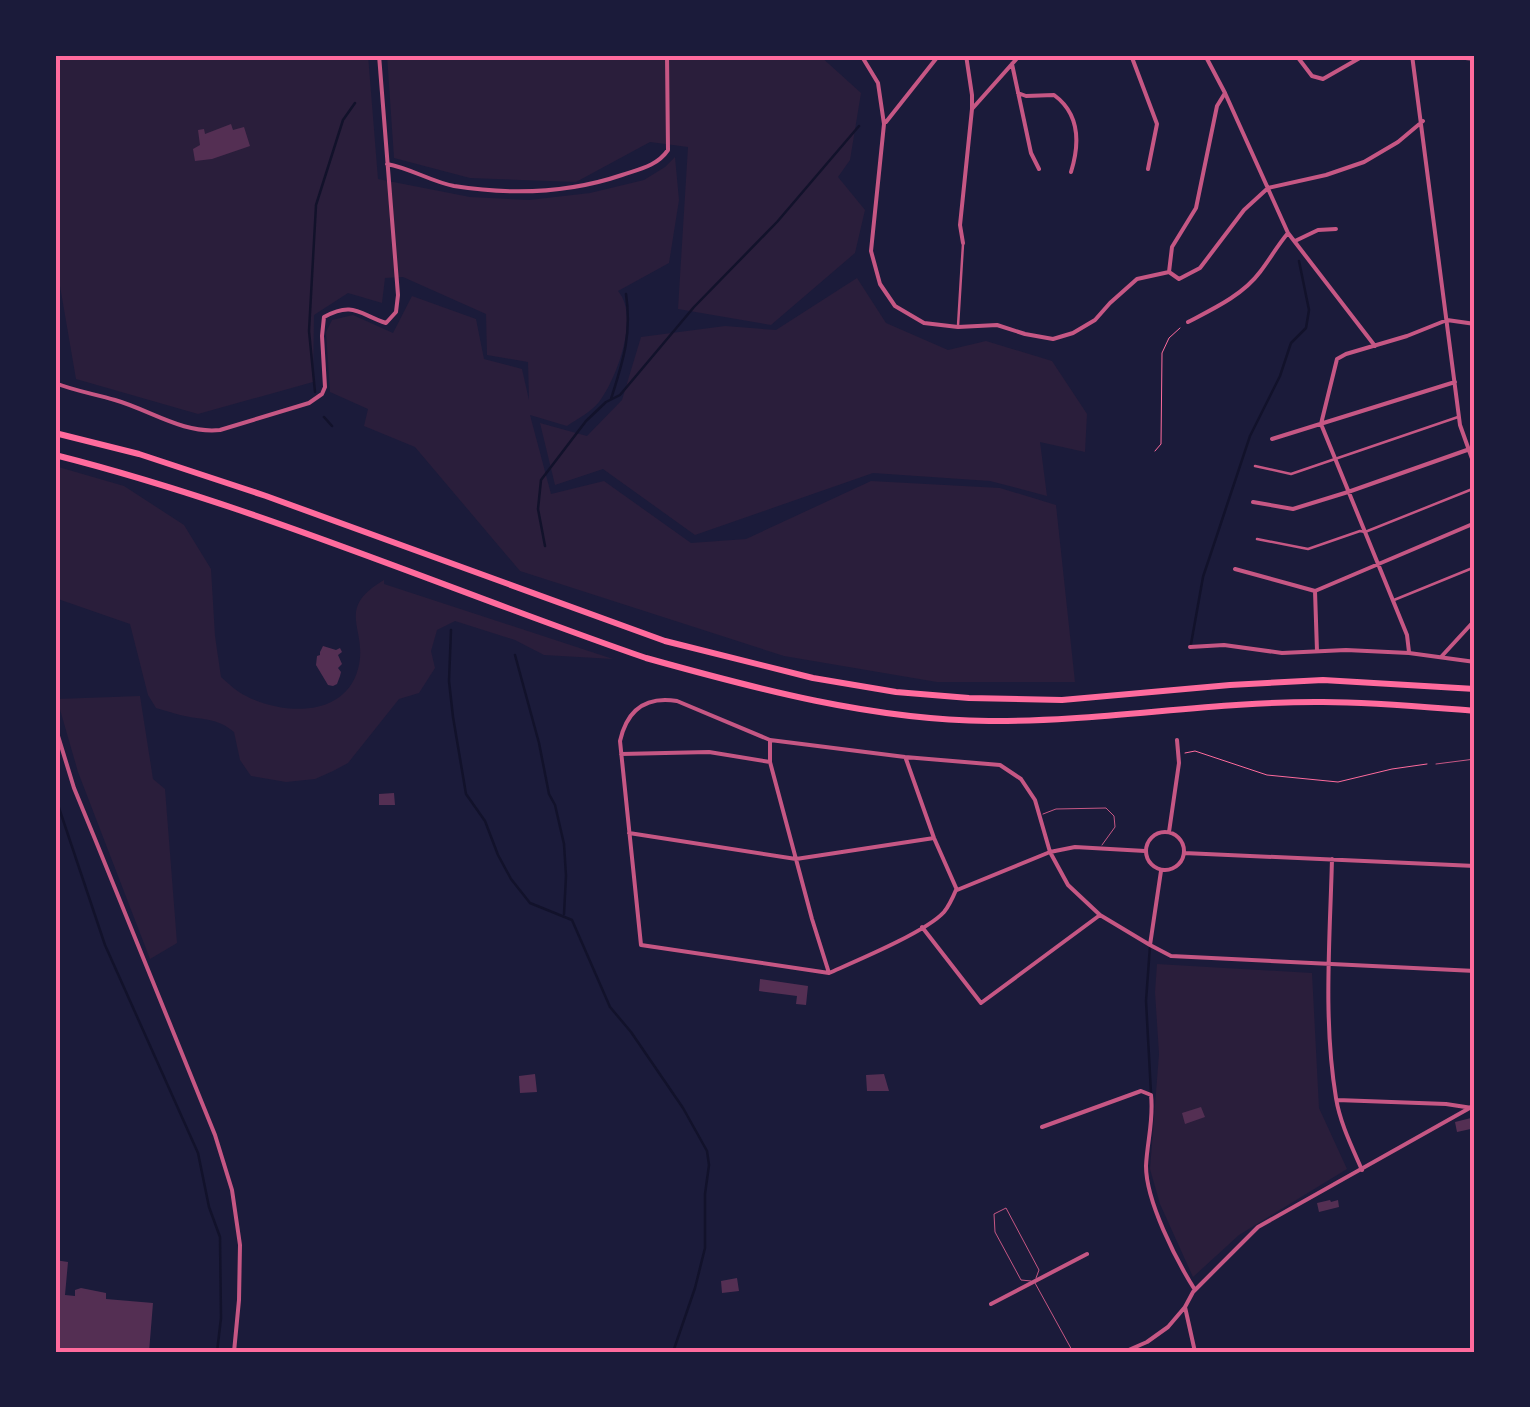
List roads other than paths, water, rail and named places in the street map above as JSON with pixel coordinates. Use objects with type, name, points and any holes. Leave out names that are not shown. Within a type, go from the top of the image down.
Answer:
[{"type":"highway","points":[[55,432],[140,454],[266,496],[664,641],[813,678],[896,692],[1062,700],[1323,680],[1475,689]]},
{"type":"highway","points":[[55,455],[225,504],[646,658],[811,700],[898,714],[986,721],[1061,720],[1322,702],[1475,711]]},
{"type":"street","points":[[55,382],[206,432],[309,403],[322,394],[324,317],[338,309],[351,308],[386,323],[396,312],[398,294],[380,55]]},
{"type":"street","points":[[387,164],[405,167],[450,186],[506,192],[590,186],[649,166],[661,160],[668,150],[667,55]]},
{"type":"street","points":[[861,55],[878,83],[884,124],[871,250],[880,284],[894,306],[924,323],[958,327],[998,324],[1053,339],[1074,333],[1095,320],[1137,279],[1169,272],[1179,279],[1200,268],[1244,210],[1268,188],[1364,162],[1398,142],[1422,121]]},
{"type":"street","points":[[884,124],[939,55]]},
{"type":"street","points":[[958,327],[963,243],[960,225],[972,109],[966,55]]},
{"type":"street","points":[[972,109],[1020,55]]},
{"type":"street","points":[[1131,55],[1157,124],[1148,169]]},
{"type":"street","points":[[1204,55],[1226,94],[1288,234],[1375,346]]},
{"type":"street","points":[[1296,55],[1312,76],[1324,79],[1365,55]]},
{"type":"street","points":[[1412,55],[1460,417],[1475,467]]},
{"type":"street","points":[[1437,55],[1475,59]]},
{"type":"street","points":[[1012,64],[1031,153],[1039,169]]},
{"type":"street","points":[[1018,93],[1054,95],[1066,106],[1077,140],[1070,172]]},
{"type":"street","points":[[1169,272],[1172,247],[1196,208],[1217,106],[1226,94]]},
{"type":"street","points":[[1295,241],[1318,230],[1336,229]]},
{"type":"street","points":[[1188,322],[1247,286],[1288,234]]},
{"type":"street","points":[[1409,653],[1406,634],[1320,424],[1337,359],[1448,320],[1475,324]]},
{"type":"street","points":[[1272,439],[1455,382]]},
{"type":"street","points":[[1255,466],[1291,474],[1460,417]]},
{"type":"street","points":[[1253,502],[1293,509],[1468,450]]},
{"type":"street","points":[[1257,539],[1308,549],[1364,532],[1475,488]]},
{"type":"street","points":[[1235,570],[1316,591],[1475,523]]},
{"type":"street","points":[[1393,601],[1475,567]]},
{"type":"street","points":[[1316,591],[1316,652]]},
{"type":"street","points":[[1440,658],[1475,620]]},
{"type":"street","points":[[1190,647],[1224,645],[1282,653],[1409,653],[1475,662]]},
{"type":"street","points":[[1145,851],[1075,846],[1050,852],[957,890],[945,912],[922,927],[829,972],[642,945],[620,741],[626,721],[647,702],[662,699],[702,710],[770,740],[1000,766],[1021,779],[1036,800],[1050,852],[1068,884],[1100,915],[1171,956],[1475,971]]},
{"type":"street","points":[[55,726],[94,840],[216,1135],[232,1190],[240,1245],[234,1352]]},
{"type":"street","points":[[770,740],[770,762],[829,972]]},
{"type":"street","points":[[1170,832],[1179,763],[1177,740]]},
{"type":"street","points":[[622,754],[709,752],[770,762]]},
{"type":"street","points":[[906,757],[957,890]]},
{"type":"street","points":[[1170,832],[1181,840],[1183,860],[1174,869],[1161,871],[1150,864],[1145,851],[1153,836],[1170,832]]},
{"type":"street","points":[[629,833],[796,858],[934,838]]},
{"type":"street","points":[[1184,853],[1475,866]]},
{"type":"street","points":[[1332,859],[1330,1031],[1336,1100],[1362,1170]]},
{"type":"street","points":[[1150,945],[1161,871]]},
{"type":"street","points":[[922,927],[981,1003],[1100,915]]},
{"type":"street","points":[[1042,1127],[1141,1091],[1151,1095],[1146,1171],[1150,1197],[1195,1290]]},
{"type":"street","points":[[1336,1100],[1473,1106]]},
{"type":"street","points":[[1124,1352],[1168,1327],[1195,1290],[1258,1227],[1473,1106]]},
{"type":"street","points":[[991,1304],[1086,1254]]},
{"type":"street","points":[[1185,1307],[1195,1352]]},
{"type":"lane","points":[[1436,764],[1475,759]]},
{"type":"lane","points":[[1040,815],[1056,809],[1106,808],[1114,816],[1115,827],[1100,848]]},
{"type":"lane","points":[[1006,1208],[1039,1270],[1034,1282],[1021,1280],[995,1232],[994,1214],[1006,1208]]},
{"type":"lane","points":[[1034,1282],[1073,1352]]},
{"type":"waterway","points":[[315,392],[309,331],[316,205],[343,120],[355,103]]},
{"type":"waterway","points":[[545,546],[538,509],[541,480],[586,421],[620,395],[694,307],[777,222],[859,126]]},
{"type":"waterway","points":[[1191,644],[1203,577],[1250,436],[1280,376],[1291,343],[1306,328],[1309,310],[1299,261]]},
{"type":"waterway","points":[[611,399],[627,335],[626,294]]},
{"type":"waterway","points":[[324,417],[332,426]]},
{"type":"waterway","points":[[451,630],[449,681],[466,794],[485,821],[511,879],[530,903],[572,920],[610,1007],[683,1108],[707,1151],[705,1248],[673,1352]]},
{"type":"waterway","points":[[515,655],[564,844],[564,914]]},
{"type":"waterway","points":[[55,796],[105,945],[198,1153],[209,1207],[220,1237],[221,1318],[217,1352]]},
{"type":"waterway","points":[[1150,946],[1146,1001],[1151,1093]]}]
